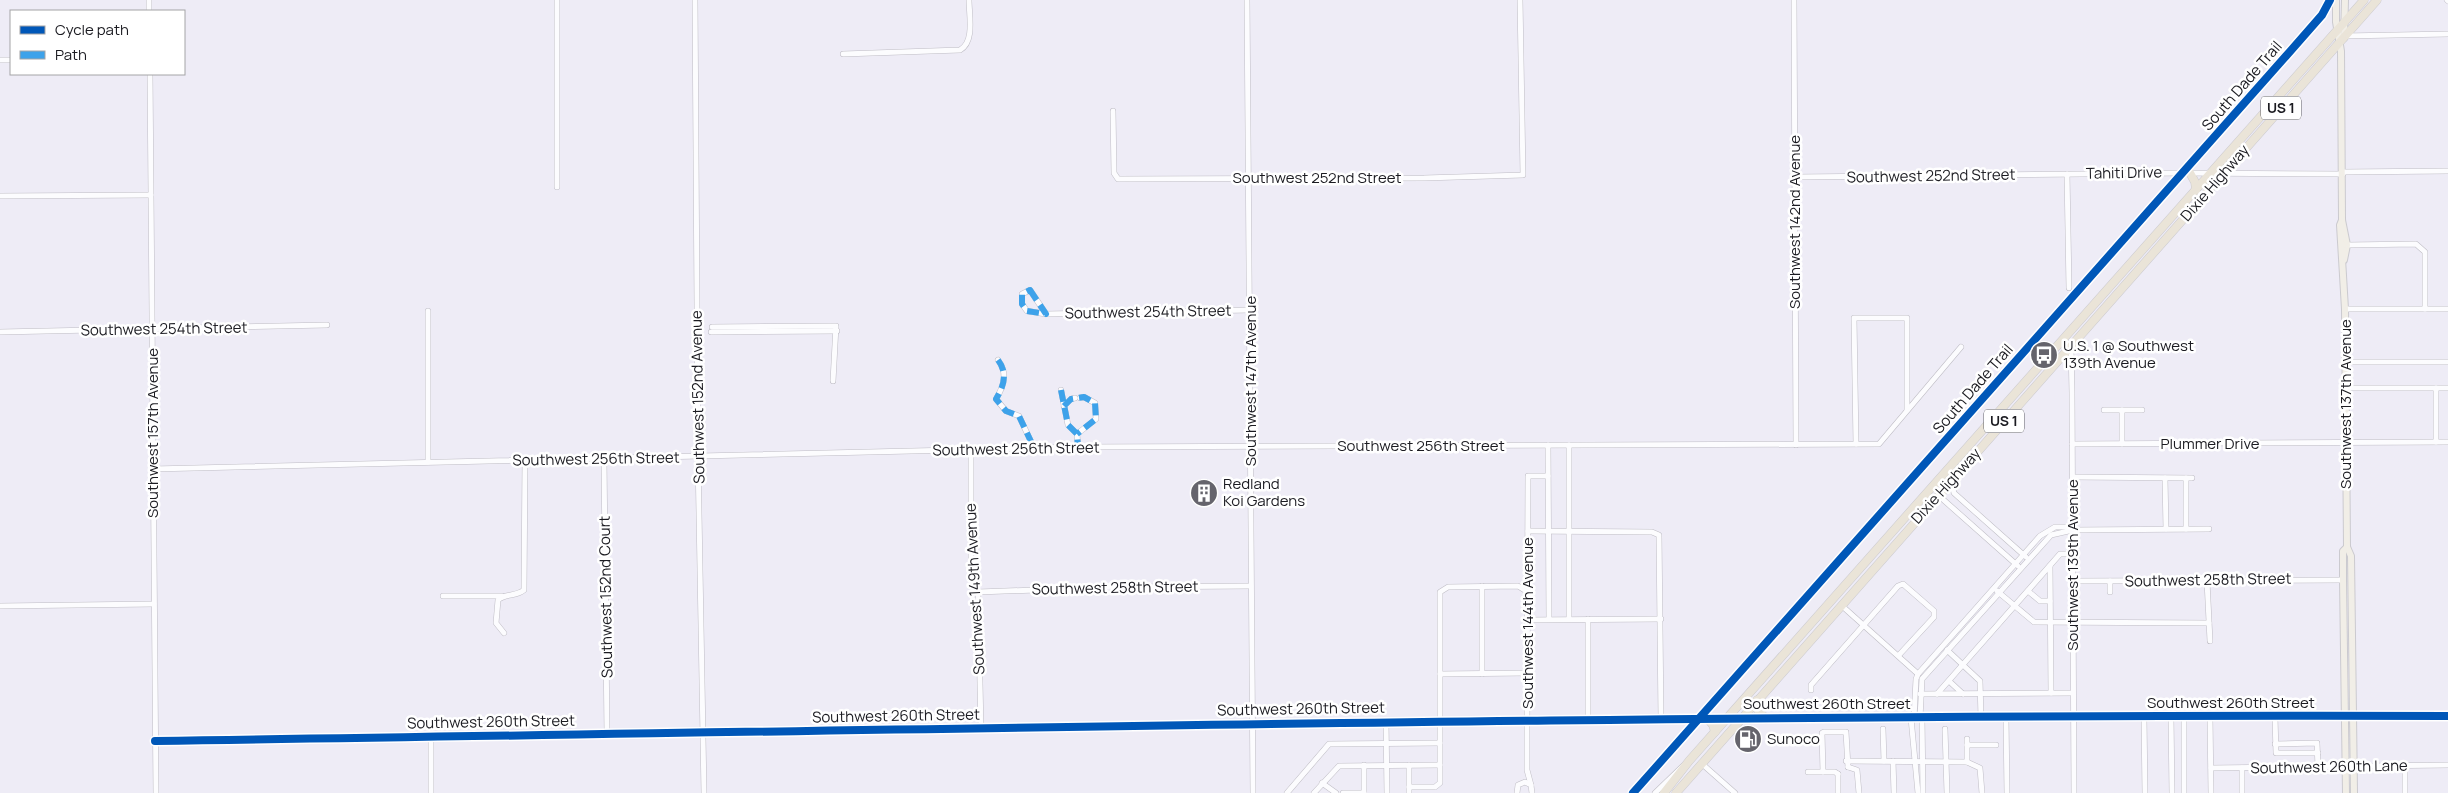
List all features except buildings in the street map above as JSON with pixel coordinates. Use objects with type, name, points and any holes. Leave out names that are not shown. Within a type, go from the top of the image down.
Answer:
[{"type":"highway","name":"Dixie Highway","points":[[1689,761],[2364,0]]},
{"type":"highway","name":"Dixie Highway","points":[[1676,793],[1740,718],[2377,0]]},
{"type":"highway","points":[[2284,105],[2286,95],[2309,69],[2315,55]]},
{"type":"highway","points":[[2190,173],[2195,182],[2196,190]]},
{"type":"highway","points":[[1757,700],[1758,710],[1766,719]]},
{"type":"highway","points":[[1707,718],[1713,725],[1715,732]]},
{"type":"highway","name":"US 1","points":[[1664,793],[1689,761]]},
{"type":"main road","name":"Southwest 137th Avenue","points":[[2336,0],[2337,30],[2342,39]]},
{"type":"main road","name":"Southwest 137th Avenue","points":[[2345,0],[2345,22],[2341,51],[2342,220],[2347,245],[2344,261],[2347,388],[2347,547],[2351,556],[2354,793]]},
{"type":"main road","name":"Southwest 137th Avenue","points":[[2342,220],[2340,225],[2340,250],[2344,261]]},
{"type":"main road","name":"Southwest 137th Avenue","points":[[2346,793],[2343,551],[2347,547]]},
{"type":"street","points":[[557,0],[557,187]]},
{"type":"street","name":"Southwest 152nd Avenue","points":[[695,0],[698,457],[704,793]]},
{"type":"street","points":[[844,54],[960,50],[965,47],[969,40],[969,0]]},
{"type":"street","name":"Southwest 147th Avenue","points":[[1248,0],[1253,793]]},
{"type":"street","name":"Southwest 252nd Street","points":[[1113,111],[1114,173],[1118,179],[1523,176],[1520,0]]},
{"type":"street","name":"Southwest 142nd Avenue","points":[[1794,0],[1796,445]]},
{"type":"street","points":[[2355,24],[2358,31],[2365,35]]},
{"type":"street","points":[[2342,39],[2365,35],[2448,34]]},
{"type":"street","name":"Southwest 157th Avenue","points":[[150,75],[156,793]]},
{"type":"street","points":[[2211,173],[2448,171]]},
{"type":"street","name":"Tahiti Drive","points":[[2067,174],[2211,173]]},
{"type":"street","points":[[2067,174],[2069,288]]},
{"type":"street","name":"Southwest 252nd Street","points":[[1796,177],[2067,174]]},
{"type":"street","points":[[0,196],[151,195]]},
{"type":"street","points":[[2347,245],[2416,244],[2421,246],[2425,252],[2425,309]]},
{"type":"street","points":[[1030,290],[1046,314],[1027,311],[1022,304],[1022,294],[1030,290]]},
{"type":"street","points":[[2345,308],[2448,309]]},
{"type":"street","name":"Southwest 254th Street","points":[[1046,314],[1250,310]]},
{"type":"street","points":[[428,311],[428,462]]},
{"type":"street","points":[[1856,444],[1854,318],[1907,318],[1907,410]]},
{"type":"street","name":"Southwest 254th Street","points":[[0,332],[328,325]]},
{"type":"street","points":[[712,330],[836,332],[833,381]]},
{"type":"street","points":[[2063,339],[2070,346]]},
{"type":"street","name":"Southwest 139th Avenue","points":[[2070,346],[2074,554],[2074,793]]},
{"type":"street","points":[[1907,410],[1961,347]]},
{"type":"street","points":[[998,360],[1005,374],[1002,389],[996,399],[1006,411],[1019,416],[1034,448]]},
{"type":"street","points":[[2346,362],[2448,362]]},
{"type":"street","points":[[2347,388],[2448,388]]},
{"type":"street","points":[[2436,388],[2436,442]]},
{"type":"street","points":[[1061,390],[1068,425],[1077,434],[1078,447]]},
{"type":"street","points":[[1064,406],[1070,399],[1084,397],[1095,403],[1096,419],[1077,434]]},
{"type":"street","name":"Southwest 256th Street","points":[[153,469],[1078,447],[1879,444],[1907,410]]},
{"type":"street","points":[[2104,410],[2142,410]]},
{"type":"street","points":[[2122,410],[2122,444]]},
{"type":"street","points":[[2347,443],[2448,442]]},
{"type":"street","name":"Plummer Drive","points":[[2072,444],[2347,443]]},
{"type":"street","points":[[1548,445],[1549,620]]},
{"type":"street","points":[[1569,445],[1569,619]]},
{"type":"street","name":"Southwest 149th Avenue","points":[[970,450],[971,567],[972,580],[978,592],[981,728]]},
{"type":"street","name":"Southwest 152nd Court","points":[[604,459],[608,734]]},
{"type":"street","points":[[443,596],[502,596],[520,594],[524,590],[525,460]]},
{"type":"street","name":"Southwest 144th Avenue","points":[[1532,793],[1528,770],[1527,721],[1526,591],[1529,587],[1528,476],[1548,476]]},
{"type":"street","points":[[2073,477],[2192,478]]},
{"type":"street","points":[[2166,478],[2166,529]]},
{"type":"street","points":[[2186,478],[2186,529]]},
{"type":"street","points":[[1951,481],[1954,493],[2026,557]]},
{"type":"street","points":[[1938,496],[2018,566]]},
{"type":"street","points":[[1923,793],[1912,742],[1922,679],[2026,557],[2051,535],[2073,528],[2209,529]]},
{"type":"street","points":[[1528,531],[1652,532],[1657,534],[1660,539],[1661,719]]},
{"type":"street","points":[[1937,694],[2060,554],[2074,554]]},
{"type":"street","points":[[2050,566],[2051,693]]},
{"type":"street","name":"Southwest 258th Street","points":[[2074,581],[2343,580]]},
{"type":"street","points":[[2110,581],[2110,592]]},
{"type":"street","points":[[2207,581],[2210,641]]},
{"type":"street","points":[[1812,690],[1811,685],[1898,586],[1903,584],[1934,612],[1934,617],[1899,655]]},
{"type":"street","name":"Southwest 258th Street","points":[[978,592],[1118,587],[1252,586]]},
{"type":"street","points":[[1482,586],[1482,674]]},
{"type":"street","points":[[1409,765],[1409,790],[1438,786],[1440,765],[1440,592],[1448,587],[1482,586],[1518,586],[1526,591]]},
{"type":"street","points":[[1996,591],[2031,622],[2210,623]]},
{"type":"street","points":[[1918,793],[1924,762],[1917,718],[1916,678],[1996,591]]},
{"type":"street","points":[[2028,591],[2040,601],[2050,601]]},
{"type":"street","points":[[502,596],[498,600],[496,623],[504,633]]},
{"type":"street","points":[[0,606],[154,604]]},
{"type":"street","points":[[1841,605],[1918,674]]},
{"type":"street","points":[[1588,619],[1588,720]]},
{"type":"street","points":[[1526,620],[1661,619]]},
{"type":"street","points":[[1947,650],[1980,681],[1981,718]]},
{"type":"street","points":[[1440,674],[1527,673]]},
{"type":"street","points":[[1949,681],[1963,694]]},
{"type":"street","points":[[1920,694],[2073,693]]},
{"type":"street","name":"Southwest 260th Street","points":[[155,741],[1386,721],[2448,716]]},
{"type":"street","points":[[2172,717],[2172,793]]},
{"type":"street","points":[[2184,717],[2184,793]]},
{"type":"street","points":[[2210,717],[2211,793]]},
{"type":"street","points":[[2275,717],[2275,751],[2278,754],[2318,753]]},
{"type":"street","points":[[2006,718],[2007,793]]},
{"type":"street","points":[[2144,718],[2145,793]]},
{"type":"street","points":[[1386,721],[1387,793]]},
{"type":"street","points":[[1883,729],[1884,761]]},
{"type":"street","points":[[1945,729],[1947,793]]},
{"type":"street","points":[[1823,772],[1822,733],[1824,732],[1846,732],[1847,764]]},
{"type":"street","points":[[431,736],[431,793]]},
{"type":"street","points":[[1967,762],[1967,742],[1996,745]]},
{"type":"street","points":[[1287,793],[1329,744],[1440,743]]},
{"type":"street","points":[[2275,744],[2317,743],[2318,767]]},
{"type":"street","points":[[1655,793],[1689,761]]},
{"type":"street","points":[[1893,761],[1894,793]]},
{"type":"street","points":[[1838,793],[1838,774],[1847,764],[1893,761],[1967,762],[1980,768],[1982,793]]},
{"type":"street","points":[[1701,763],[1735,793]]},
{"type":"street","points":[[1847,764],[1857,770],[1859,793]]},
{"type":"street","points":[[1343,793],[1364,793],[1364,765]]},
{"type":"street","points":[[1314,793],[1339,766],[1440,765]]},
{"type":"street","points":[[2405,766],[2405,793]]},
{"type":"street","name":"Southwest 260th Lane","points":[[2211,768],[2448,766]]},
{"type":"street","points":[[2242,768],[2242,793]]},
{"type":"street","points":[[1516,792],[1528,770]]},
{"type":"street","points":[[1808,772],[1838,774]]},
{"type":"street","points":[[1520,784],[1524,782],[1531,785]]},
{"type":"street","points":[[1322,783],[1336,793]]},
{"type":"marked path","points":[[1030,290],[1046,314],[1027,311],[1022,304],[1022,294],[1030,290]]},
{"type":"marked path","points":[[998,360],[1003,370],[1004,379],[996,399],[1006,411],[1019,416],[1034,448]]},
{"type":"marked path","points":[[1061,390],[1068,425],[1077,434],[1078,447]]},
{"type":"marked path","points":[[1064,406],[1071,399],[1084,397],[1095,403],[1096,419],[1077,434]]},
{"type":"cycle path","name":"South Dade Trail","points":[[1633,793],[2286,56],[2322,15],[2330,0]]},
{"type":"cycle path","points":[[155,741],[1588,720],[2448,716]]},
{"type":"place","name":"U.S. 1 @ Southwest 139th Avenue","points":[[2044,355]]},
{"type":"place","name":"Redland Koi Gardens","points":[[1204,493]]},
{"type":"place","name":"Sunoco","points":[[1748,739]]}]
